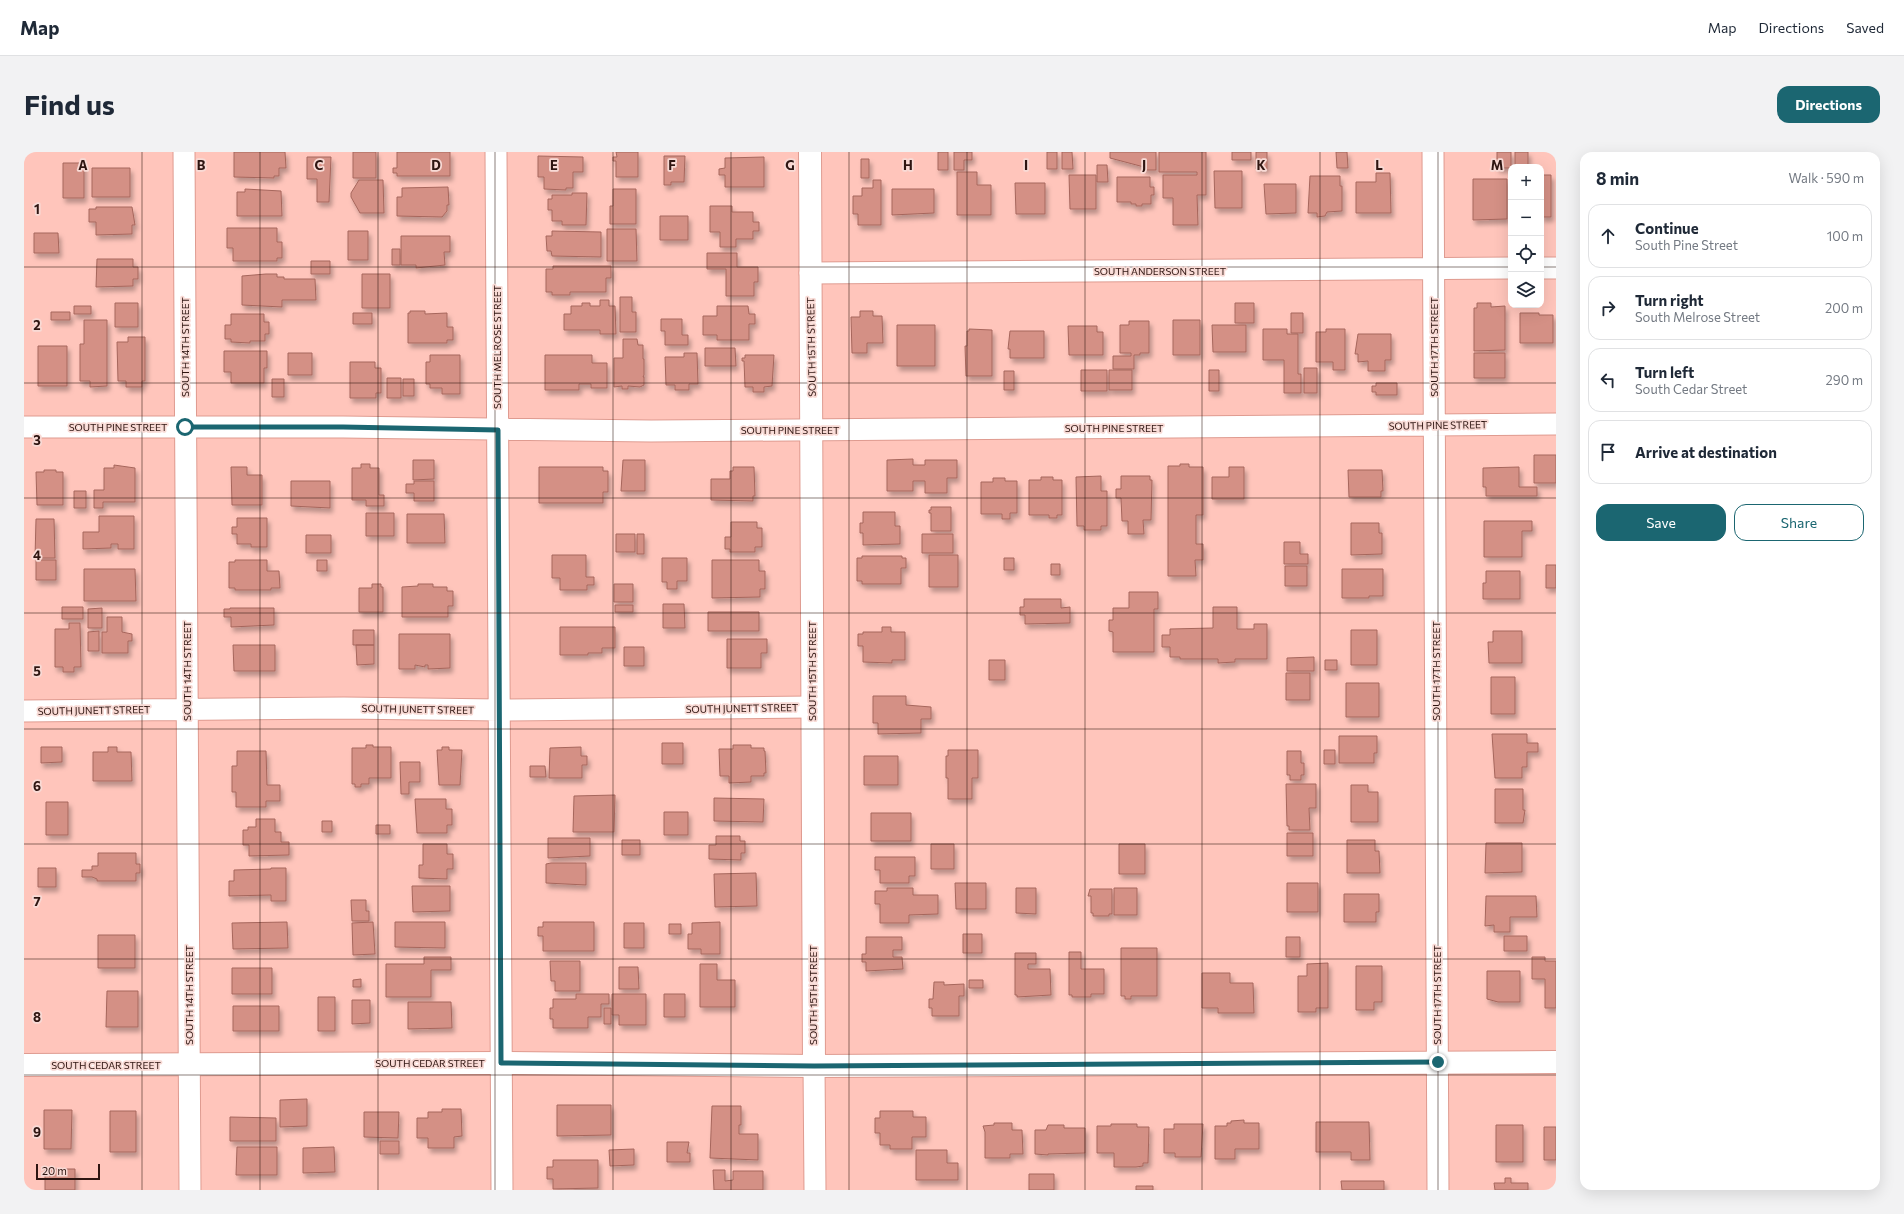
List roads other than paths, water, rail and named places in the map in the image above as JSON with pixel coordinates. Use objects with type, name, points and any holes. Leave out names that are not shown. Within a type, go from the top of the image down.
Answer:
[{"type":"main road","name":"SOUTH 15TH STREET","points":[[810,152],[814,1066]]},
{"type":"main road","name":"SOUTH CEDAR STREET","points":[[24,1065],[501,1063],[814,1066],[1556,1062]]},
{"type":"street","name":"SOUTH 14TH STREET","points":[[184,152],[190,1190]]},
{"type":"street","name":"SOUTH MELROSE STREET","points":[[496,152],[502,1190]]},
{"type":"street","name":"SOUTH 17TH STREET","points":[[1433,152],[1438,1190]]},
{"type":"street","name":"SOUTH ANDERSON STREET","points":[[810,273],[1508,268]]},
{"type":"street","points":[[1544,268],[1556,268]]},
{"type":"street","name":"SOUTH PINE STREET","points":[[24,427],[343,427],[498,430],[811,430],[1270,428],[1556,424]]},
{"type":"street","name":"SOUTH JUNETT STREET","points":[[24,711],[344,708],[499,710],[812,707]]},
{"type":"street","name":"SOUTH 15TH STREET","points":[[814,1066],[815,1190]]}]
